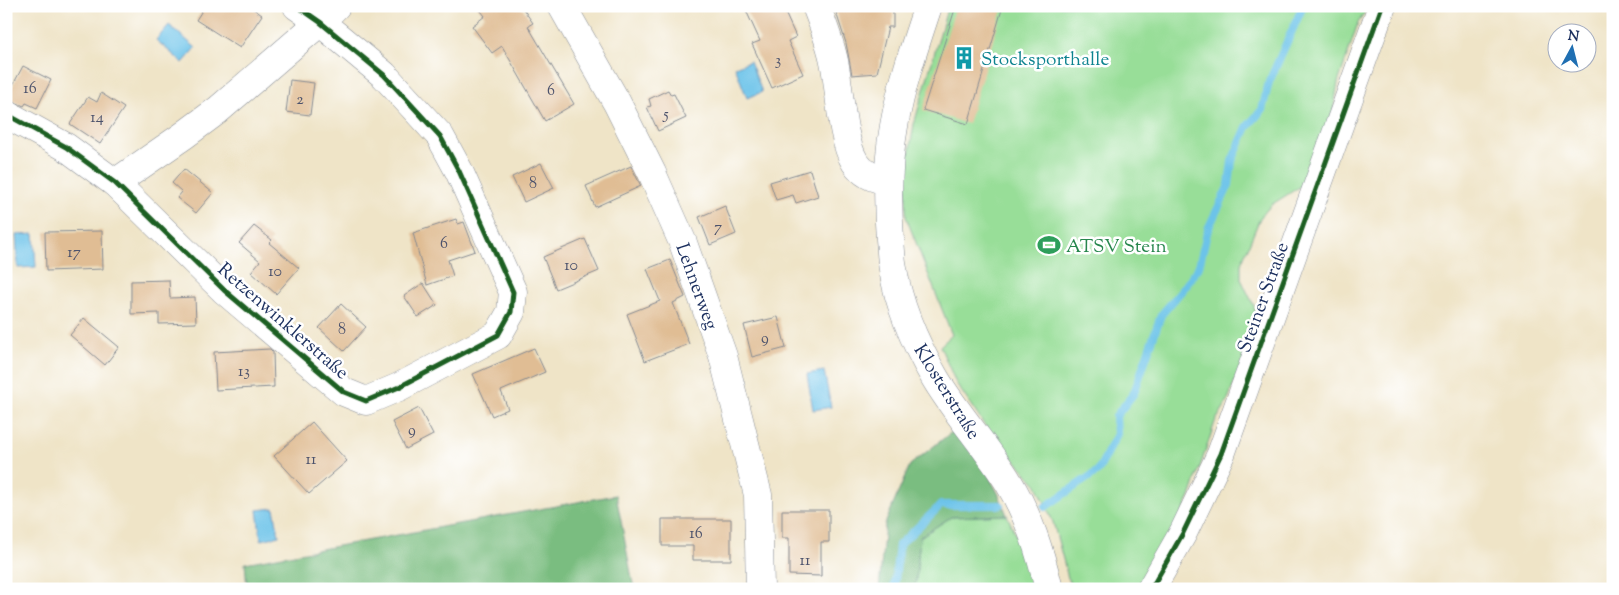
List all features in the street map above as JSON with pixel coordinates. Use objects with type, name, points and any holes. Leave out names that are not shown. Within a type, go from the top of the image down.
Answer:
[{"type":"street","name":"Retzenwinklerstraße","points":[[6,114],[66,147],[115,183],[224,290],[344,392],[366,401],[399,387],[498,335],[512,312],[513,292],[459,171],[440,136],[328,14],[297,6]]},
{"type":"street","name":"Lehnerweg","points":[[562,6],[617,103],[652,173],[683,243],[723,356],[758,495],[760,589]]},
{"type":"street","points":[[816,6],[834,61],[850,149],[856,163],[864,172],[875,179],[888,180]]},
{"type":"street","name":"Klosterstraße","points":[[928,6],[910,62],[894,125],[888,180],[893,269],[902,305],[916,341],[935,378],[1008,482],[1024,511],[1037,544],[1049,589]]},
{"type":"street","name":"Steiner Straße","points":[[1151,589],[1183,533],[1221,454],[1382,6]]},
{"type":"street","points":[[115,183],[218,110],[328,14]]},
{"type":"green space","name":"ATSV Stein","points":[[948,6],[1369,6],[1358,23],[1338,83],[1333,112],[1304,184],[1271,205],[1260,218],[1241,264],[1241,279],[1254,306],[1258,325],[1226,404],[1215,422],[1190,497],[1170,539],[1137,588],[1071,589],[1053,522],[1037,485],[987,429],[956,383],[940,346],[952,335],[906,217],[906,172],[914,124]]},
{"type":"green space","points":[[953,431],[984,467],[1007,515],[951,517],[920,537],[915,589],[879,589],[885,524],[910,465]]},
{"type":"green space","points":[[616,495],[634,589],[247,589],[245,563]]},
{"type":"green space","points":[[1007,515],[1026,559],[1035,589],[915,589],[920,537],[951,517]]},
{"type":"water","points":[[169,25],[196,48],[183,63],[156,40]]},
{"type":"water","points":[[750,61],[762,92],[747,98],[735,67]]},
{"type":"water","points":[[34,234],[36,267],[18,268],[16,235]]},
{"type":"water","points":[[824,371],[831,407],[813,410],[807,374]]},
{"type":"water","points":[[274,508],[279,536],[261,540],[257,510]]},
{"type":"building","points":[[205,6],[249,6],[262,15],[240,48],[196,20]]},
{"type":"building","points":[[477,6],[521,6],[533,23],[528,26],[574,104],[545,121],[502,46],[492,53],[472,26],[485,16]]},
{"type":"building","points":[[744,6],[782,6],[796,37],[788,41],[803,74],[772,88],[752,44],[760,41]]},
{"type":"building","points":[[834,6],[893,6],[893,27],[888,27],[877,73],[852,75],[846,43]]},
{"type":"building","name":"Stocksporthalle","points":[[956,6],[1003,6],[968,124],[923,110]]},
{"type":"building","points":[[23,66],[51,80],[37,108],[26,103],[24,106],[6,98]]},
{"type":"building","points":[[290,80],[314,83],[310,115],[286,112]]},
{"type":"building","points":[[668,90],[671,95],[674,94],[686,118],[658,131],[647,107],[651,106],[649,99]]},
{"type":"building","points":[[101,93],[124,108],[100,144],[70,124],[88,97],[97,102]]},
{"type":"building","points":[[541,163],[554,188],[524,202],[512,177]]},
{"type":"building","points":[[631,166],[641,186],[595,207],[586,186]]},
{"type":"building","points":[[184,169],[213,193],[196,213],[177,198],[182,192],[172,183]]},
{"type":"building","points":[[810,170],[818,196],[796,203],[793,195],[776,200],[770,182]]},
{"type":"building","points":[[725,206],[736,234],[710,245],[699,217]]},
{"type":"building","points":[[456,219],[458,224],[464,222],[475,251],[448,260],[453,276],[427,285],[413,233]]},
{"type":"building","points":[[254,226],[272,240],[269,243],[299,268],[276,294],[251,272],[260,261],[239,243]]},
{"type":"building","points":[[102,231],[103,269],[46,271],[45,232]]},
{"type":"building","points":[[585,239],[599,271],[556,289],[543,257]]},
{"type":"building","points":[[670,260],[685,297],[673,303],[689,344],[645,361],[627,314],[660,301],[647,269]]},
{"type":"building","points":[[169,280],[170,298],[195,297],[196,323],[159,324],[159,313],[131,314],[131,281]]},
{"type":"building","points":[[423,283],[437,305],[418,317],[404,296]]},
{"type":"building","points":[[341,304],[366,327],[344,351],[319,328]]},
{"type":"building","points":[[778,317],[786,348],[752,357],[744,325]]},
{"type":"building","points":[[84,318],[119,347],[105,365],[70,335]]},
{"type":"building","points":[[534,348],[545,372],[501,391],[508,409],[492,416],[473,374]]},
{"type":"building","points":[[270,349],[273,352],[274,387],[216,390],[214,352]]},
{"type":"building","points":[[419,408],[433,435],[406,449],[392,422]]},
{"type":"building","points":[[312,422],[347,461],[309,494],[274,456]]},
{"type":"building","points":[[782,510],[829,510],[829,542],[821,542],[821,576],[789,575],[789,538],[782,538]]},
{"type":"building","points":[[662,519],[731,519],[731,560],[693,560],[693,546],[662,546]]},
{"type":"waterway","points":[[1045,507],[1098,471],[1117,434],[1116,416],[1134,393],[1161,315],[1184,288],[1199,266],[1208,229],[1229,185],[1232,161],[1247,127],[1262,110],[1269,82],[1303,6]]},
{"type":"waterway","points":[[894,589],[899,545],[941,505],[1000,505]]},
{"type":"cycle path","points":[[6,114],[66,147],[115,183],[224,290],[344,392],[366,401],[399,387],[498,335],[511,312],[513,292],[459,171],[440,136],[384,75],[320,22],[297,6]]},
{"type":"cycle path","points":[[1151,589],[1183,533],[1221,454],[1382,6]]},
{"type":"place","name":"Stocksporthalle","points":[[964,58]]},
{"type":"place","name":"ATSV Stein","points":[[1049,245]]}]
